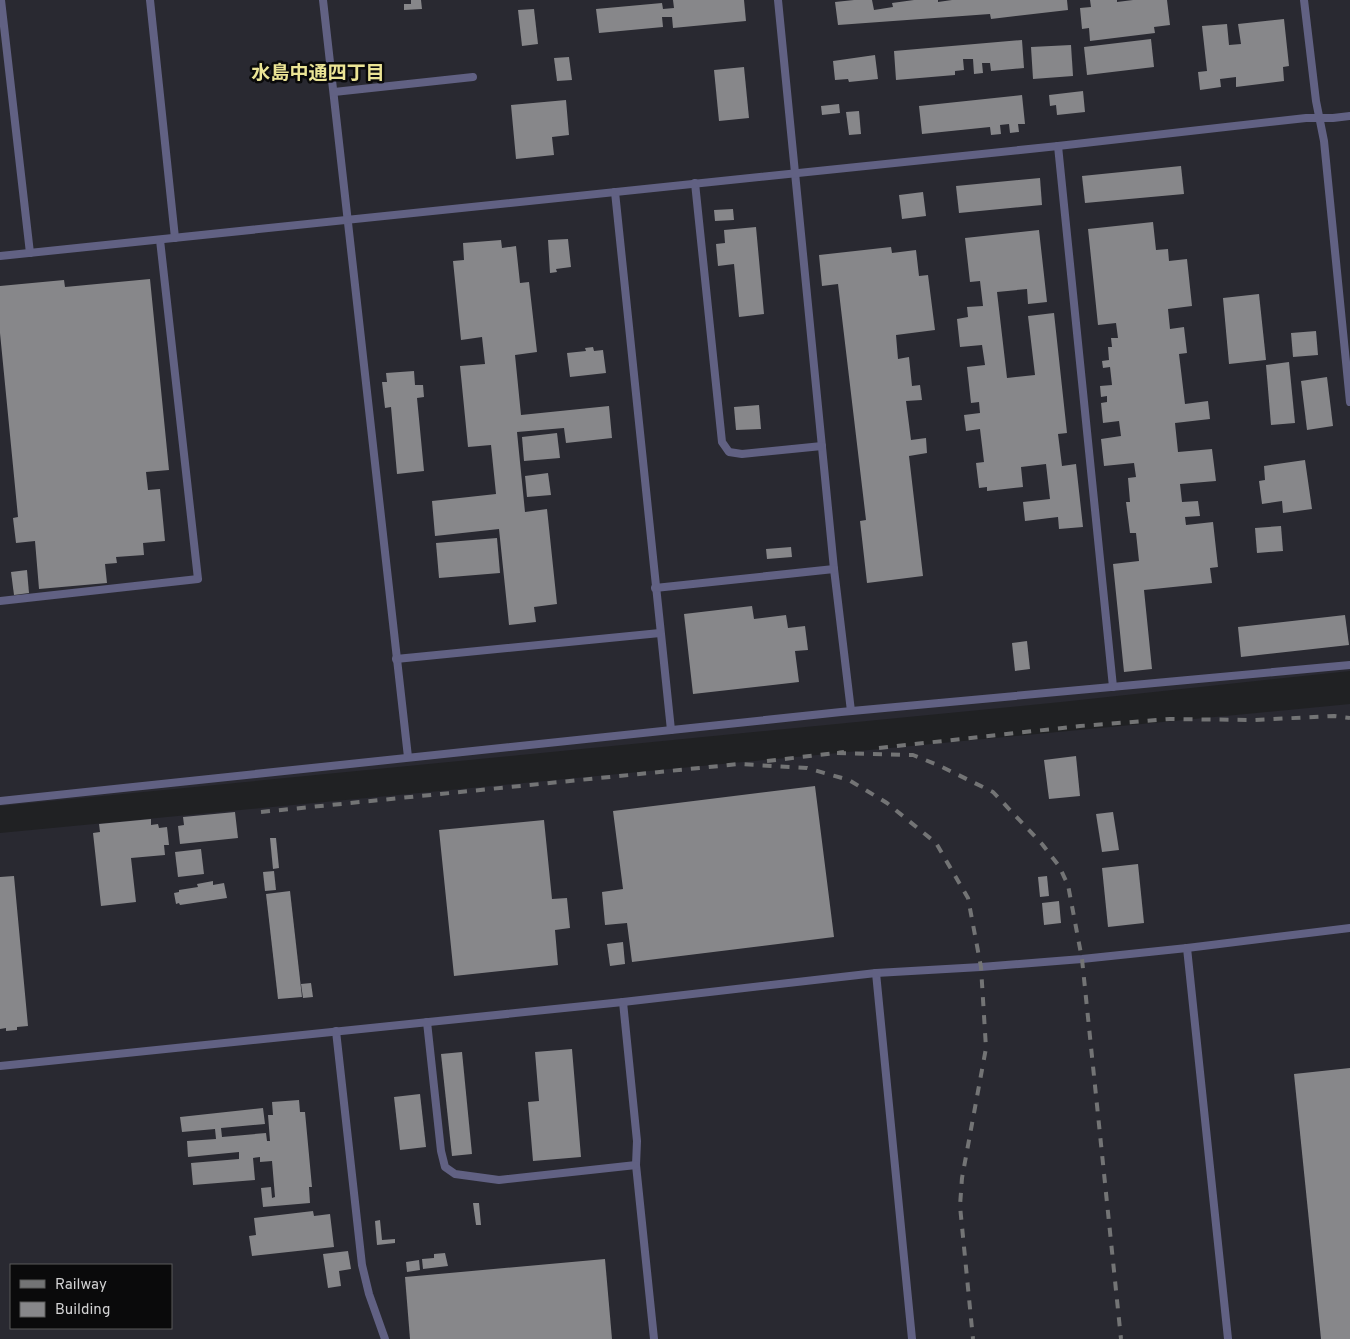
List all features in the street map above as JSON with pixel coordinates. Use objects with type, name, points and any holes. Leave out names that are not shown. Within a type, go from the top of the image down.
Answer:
[{"type":"lane","points":[[1,0],[30,253]]},
{"type":"lane","points":[[150,0],[175,238]]},
{"type":"lane","points":[[323,0],[408,757]]},
{"type":"lane","points":[[778,0],[834,569],[851,711]]},
{"type":"lane","points":[[1304,0],[1316,101],[1324,141],[1350,402]]},
{"type":"lane","points":[[334,92],[473,77]]},
{"type":"lane","points":[[0,256],[1058,146],[1306,118],[1319,119],[1350,116]]},
{"type":"lane","points":[[1058,146],[1113,687]]},
{"type":"lane","points":[[695,184],[722,442],[729,452],[742,454],[822,446]]},
{"type":"lane","points":[[615,192],[671,730]]},
{"type":"lane","points":[[0,601],[198,579],[160,240]]},
{"type":"lane","points":[[656,588],[834,569]]},
{"type":"lane","points":[[396,659],[660,633]]},
{"type":"lane","points":[[0,800],[851,711],[1350,665]]},
{"type":"lane","points":[[0,1066],[623,1002],[876,973],[1082,959],[1350,928]]},
{"type":"lane","points":[[1187,948],[1228,1339]]},
{"type":"lane","points":[[876,973],[912,1339]]},
{"type":"lane","points":[[623,1002],[638,1141],[636,1165],[654,1339]]},
{"type":"lane","points":[[427,1022],[441,1151],[445,1167],[455,1174],[499,1180],[636,1165]]},
{"type":"lane","points":[[336,1031],[362,1265],[369,1294],[386,1339]]},
{"type":"shaded area","points":[[0,0],[1350,0],[1350,671],[1061,702],[0,806]]},
{"type":"shaded area","points":[[1350,704],[1350,1339],[0,1339],[0,833]]},
{"type":"building","points":[[411,0],[421,0],[422,9],[404,10],[404,4],[411,4]]},
{"type":"building","points":[[673,0],[744,0],[746,21],[673,28],[672,17],[662,17],[663,27],[599,33],[596,9],[662,3],[663,9],[674,8]]},
{"type":"building","points":[[872,0],[874,10],[893,7],[892,3],[914,0],[938,0],[938,2],[952,0],[1067,0],[1068,10],[991,19],[990,14],[838,25],[835,2]]},
{"type":"building","points":[[1090,0],[1117,0],[1117,2],[1167,0],[1170,25],[1154,27],[1155,33],[1090,41],[1089,28],[1082,29],[1080,8],[1091,7]]},
{"type":"building","points":[[534,9],[538,44],[522,46],[518,10]]},
{"type":"building","points":[[1284,19],[1289,66],[1283,67],[1284,81],[1236,87],[1236,77],[1220,79],[1221,87],[1200,90],[1198,72],[1207,71],[1202,26],[1227,24],[1229,45],[1241,44],[1238,24]]},
{"type":"building","points":[[1151,39],[1154,67],[1087,75],[1084,47]]},
{"type":"building","points":[[1022,40],[1024,68],[991,71],[990,63],[982,63],[983,73],[974,74],[973,59],[963,59],[964,70],[955,71],[955,75],[896,80],[894,51]]},
{"type":"building","points":[[1071,45],[1073,76],[1033,79],[1031,47]]},
{"type":"building","points":[[875,55],[878,79],[849,82],[848,79],[835,80],[833,61]]},
{"type":"building","points":[[569,57],[572,80],[557,81],[554,58]]},
{"type":"building","points":[[744,67],[749,118],[719,121],[714,70]]},
{"type":"building","points":[[1083,91],[1085,112],[1057,115],[1056,105],[1050,106],[1049,95]]},
{"type":"building","points":[[1022,95],[1025,124],[1018,124],[1019,132],[1010,133],[1009,124],[1000,125],[1001,134],[991,135],[990,127],[922,134],[919,106]]},
{"type":"building","points":[[566,100],[569,135],[552,137],[554,155],[516,159],[511,105]]},
{"type":"building","points":[[839,104],[840,113],[822,115],[821,106]]},
{"type":"building","points":[[859,111],[861,134],[849,135],[846,112]]},
{"type":"building","points":[[1181,166],[1184,194],[1085,203],[1082,176]]},
{"type":"building","points":[[1040,178],[1042,205],[959,213],[956,186]]},
{"type":"building","points":[[923,192],[926,216],[902,219],[899,195]]},
{"type":"building","points":[[733,209],[734,220],[715,221],[714,210]]},
{"type":"building","points":[[1153,222],[1156,250],[1168,249],[1169,261],[1187,259],[1192,306],[1168,309],[1170,329],[1184,327],[1187,353],[1179,354],[1185,404],[1208,401],[1210,419],[1175,423],[1178,452],[1212,449],[1216,481],[1180,484],[1182,502],[1198,501],[1200,516],[1185,517],[1186,525],[1213,522],[1218,567],[1210,568],[1212,583],[1144,590],[1152,669],[1124,672],[1113,564],[1139,561],[1136,533],[1130,533],[1126,502],[1130,502],[1128,478],[1136,477],[1134,463],[1104,466],[1101,439],[1121,436],[1119,421],[1103,423],[1101,403],[1107,402],[1107,396],[1101,397],[1100,386],[1112,385],[1110,367],[1103,368],[1102,361],[1109,360],[1108,347],[1112,347],[1111,338],[1118,338],[1116,323],[1098,325],[1088,229]]},
{"type":"building","points":[[756,227],[764,314],[739,317],[734,264],[718,266],[716,244],[725,243],[724,230]]},
{"type":"building","points":[[1039,230],[1047,302],[1028,304],[1027,289],[997,292],[1007,378],[1035,375],[1028,316],[1054,313],[1067,433],[1058,434],[1062,466],[1076,464],[1083,527],[1059,529],[1058,517],[1025,521],[1023,502],[1050,499],[1046,464],[1021,467],[1023,487],[987,491],[987,487],[979,488],[976,463],[984,462],[980,429],[966,431],[964,415],[980,413],[979,402],[971,403],[967,367],[985,365],[982,345],[960,347],[957,319],[968,317],[967,307],[983,306],[980,281],[970,282],[965,238]]},
{"type":"building","points":[[568,239],[571,267],[556,269],[557,272],[550,273],[548,240]]},
{"type":"building","points":[[501,240],[502,248],[516,246],[520,283],[529,282],[537,352],[515,355],[521,415],[609,406],[612,438],[566,443],[564,428],[517,432],[525,512],[547,509],[557,604],[534,607],[536,622],[509,625],[499,529],[435,536],[432,501],[496,494],[491,445],[468,447],[460,366],[485,364],[482,337],[461,340],[453,261],[464,260],[463,243]]},
{"type":"building","points":[[891,247],[892,253],[916,250],[919,276],[928,275],[935,330],[896,335],[898,359],[909,357],[912,386],[920,385],[922,400],[906,401],[911,440],[926,438],[927,453],[909,456],[923,576],[867,583],[860,521],[866,520],[838,284],[822,286],[819,255]]},
{"type":"building","points":[[150,279],[169,470],[146,472],[148,490],[160,489],[165,541],[143,543],[144,555],[116,557],[117,563],[105,564],[107,583],[39,589],[35,541],[16,543],[13,518],[18,517],[0,333],[0,286],[64,280],[65,287]]},
{"type":"building","points":[[1259,294],[1266,360],[1229,364],[1223,298]]},
{"type":"building","points":[[1316,331],[1318,355],[1293,357],[1291,333]]},
{"type":"building","points":[[593,347],[594,351],[603,350],[606,373],[570,377],[567,353],[586,351],[585,348]]},
{"type":"building","points":[[1289,362],[1295,423],[1271,425],[1266,365]]},
{"type":"building","points":[[414,371],[415,385],[423,385],[424,397],[417,398],[424,471],[397,474],[391,407],[385,408],[382,382],[387,382],[386,373]]},
{"type":"building","points":[[1327,377],[1333,426],[1307,430],[1301,381]]},
{"type":"building","points":[[759,405],[761,429],[736,430],[734,407]]},
{"type":"building","points":[[557,433],[560,458],[524,461],[522,437]]},
{"type":"building","points":[[1305,460],[1312,509],[1283,513],[1282,501],[1262,504],[1259,481],[1265,480],[1264,466]]},
{"type":"building","points":[[548,473],[551,495],[527,497],[525,476]]},
{"type":"building","points":[[1281,526],[1283,551],[1257,553],[1255,528]]},
{"type":"building","points":[[497,538],[500,573],[439,578],[436,543]]},
{"type":"building","points":[[791,547],[792,557],[767,559],[766,549]]},
{"type":"building","points":[[27,570],[29,593],[14,595],[11,572]]},
{"type":"building","points":[[752,606],[754,619],[786,615],[788,628],[805,626],[808,650],[795,651],[799,682],[693,694],[684,614]]},
{"type":"building","points":[[1345,615],[1349,645],[1241,657],[1238,627]]},
{"type":"building","points":[[1027,641],[1030,669],[1015,671],[1012,643]]},
{"type":"building","points":[[1076,756],[1080,796],[1049,799],[1044,760]]},
{"type":"building","points":[[815,786],[834,937],[632,962],[627,923],[605,925],[602,892],[623,889],[613,811]]},
{"type":"building","points":[[235,812],[238,838],[180,844],[178,826],[184,825],[183,817]]},
{"type":"building","points":[[1113,812],[1119,850],[1102,852],[1096,814]]},
{"type":"building","points":[[151,819],[151,825],[158,824],[159,828],[167,827],[169,845],[164,845],[165,855],[131,858],[136,902],[101,906],[93,833],[100,832],[99,824]]},
{"type":"building","points":[[544,820],[552,899],[567,898],[570,928],[555,930],[558,965],[454,976],[439,830]]},
{"type":"building","points":[[270,838],[276,838],[279,868],[273,869]]},
{"type":"building","points":[[201,849],[204,874],[178,877],[175,852]]},
{"type":"building","points":[[1138,864],[1144,923],[1108,927],[1102,868]]},
{"type":"building","points":[[274,871],[276,890],[265,891],[263,872]]},
{"type":"building","points":[[14,876],[28,1026],[6,1031],[6,1028],[0,1029],[0,877]]},
{"type":"building","points":[[1047,876],[1049,896],[1040,897],[1038,877]]},
{"type":"building","points":[[213,881],[213,885],[224,883],[227,898],[176,904],[174,893],[179,892],[179,890],[198,887],[197,884]]},
{"type":"building","points":[[290,891],[302,997],[278,999],[266,894]]},
{"type":"building","points":[[1059,901],[1061,923],[1044,925],[1042,903]]},
{"type":"building","points":[[623,942],[625,964],[610,966],[607,944]]},
{"type":"building","points":[[311,983],[313,997],[303,998],[301,984]]},
{"type":"building","points":[[572,1049],[581,1157],[533,1161],[528,1102],[539,1101],[535,1052]]},
{"type":"building","points":[[462,1052],[472,1154],[452,1156],[441,1054]]},
{"type":"building","points":[[1350,1068],[1350,1339],[1321,1339],[1294,1074]]},
{"type":"building","points":[[420,1094],[426,1147],[400,1150],[394,1097]]},
{"type":"building","points":[[299,1100],[300,1112],[305,1112],[312,1187],[309,1187],[310,1203],[263,1207],[261,1188],[271,1187],[272,1198],[275,1197],[272,1161],[260,1162],[260,1157],[253,1158],[255,1180],[193,1185],[191,1163],[239,1159],[239,1152],[188,1157],[187,1141],[216,1139],[215,1129],[182,1132],[180,1117],[263,1108],[265,1124],[221,1128],[222,1137],[266,1133],[267,1141],[270,1141],[268,1115],[273,1115],[272,1102]]},
{"type":"building","points":[[473,1203],[479,1203],[481,1225],[476,1225]]},
{"type":"building","points":[[313,1211],[314,1216],[330,1214],[334,1247],[252,1256],[249,1236],[256,1235],[254,1218]]},
{"type":"building","points":[[380,1220],[382,1240],[395,1239],[395,1243],[377,1245],[375,1221]]},
{"type":"building","points":[[348,1251],[351,1269],[339,1271],[341,1286],[328,1288],[323,1254]]},
{"type":"building","points":[[445,1253],[448,1266],[423,1269],[422,1259],[434,1258],[434,1254]]},
{"type":"building","points":[[605,1259],[612,1339],[410,1339],[405,1277]]},
{"type":"building","points":[[419,1260],[420,1270],[407,1272],[406,1262]]},
{"type":"railway","points":[[879,748],[1080,726],[1170,719],[1254,720],[1334,716],[1350,718]]},
{"type":"railway","points":[[767,761],[844,752]]},
{"type":"railway","points":[[837,753],[913,755],[993,792],[1042,844],[1059,866],[1068,885],[1082,959],[1121,1339]]},
{"type":"railway","points":[[261,812],[739,764],[807,768],[849,780],[887,803],[936,843],[968,898],[981,967],[986,1048],[962,1178],[960,1206],[973,1339]]},
{"type":"district","name":"水島中通四丁目","points":[[318,74]]}]
